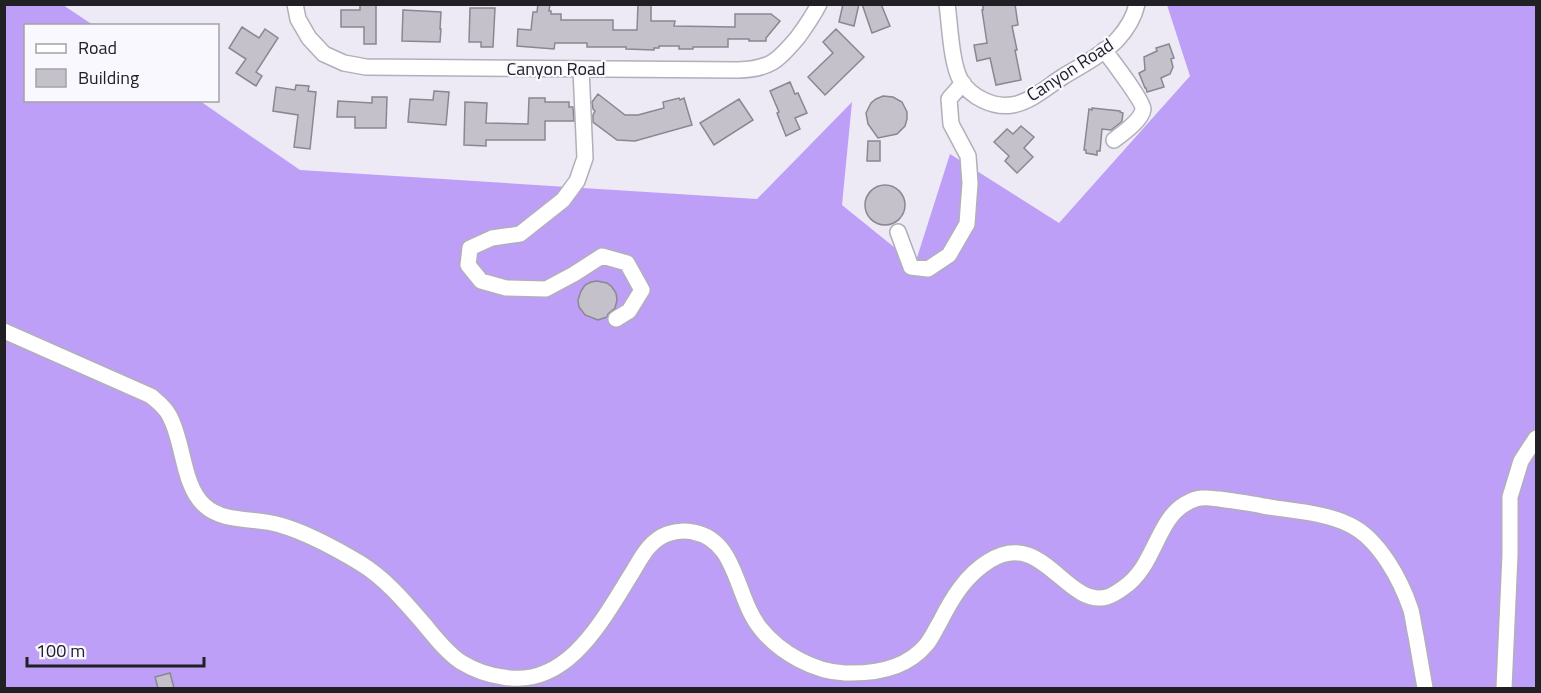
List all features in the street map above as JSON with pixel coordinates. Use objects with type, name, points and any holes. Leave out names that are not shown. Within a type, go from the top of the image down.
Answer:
[{"type":"street","name":"Canyon Road","points":[[295,4],[298,19],[309,38],[324,54],[344,63],[366,67],[581,69],[754,69],[768,65],[782,57],[809,23],[819,4]]},
{"type":"street","points":[[898,232],[911,267],[928,269],[949,255],[967,224],[970,183],[968,156],[951,124],[949,99],[963,83],[955,67],[947,4]]},
{"type":"street","name":"Canyon Road","points":[[963,83],[971,93],[983,101],[998,105],[1012,105],[1036,94],[1115,42],[1127,28],[1135,14],[1137,4]]},
{"type":"street","points":[[1104,50],[1142,104],[1143,110],[1140,117],[1114,140]]},
{"type":"street","points":[[581,69],[585,158],[577,181],[563,200],[520,234],[492,238],[470,248],[468,266],[481,281],[506,288],[546,289],[602,256],[627,262],[642,290],[629,311],[616,319]]},
{"type":"street","points":[[4,331],[151,396],[163,406],[171,418],[195,495],[203,505],[225,516],[274,522],[313,538],[362,564],[384,580],[458,660],[480,672],[508,679],[537,676],[563,664],[584,645],[603,620],[654,541],[667,534],[682,531],[697,532],[711,538],[722,548],[729,560],[745,604],[761,630],[783,650],[810,666],[842,673],[877,671],[897,667],[914,657],[928,643],[951,601],[966,580],[986,562],[1011,553],[1024,554],[1037,559],[1086,595],[1096,598],[1107,597],[1132,582],[1149,559],[1171,516],[1185,504],[1203,497],[1330,518],[1352,526],[1372,540],[1401,586],[1412,612],[1425,688]]},
{"type":"street","points":[[1504,688],[1510,555],[1510,497],[1521,461],[1536,438]]},
{"type":"shaded area","points":[[4,5],[63,5],[92,24],[24,24],[24,102],[201,102],[300,170],[757,199],[852,102],[842,205],[915,264],[950,154],[1059,223],[1190,76],[1167,5],[1536,5],[1536,688],[5,688]]},
{"type":"building","points":[[360,4],[376,4],[376,44],[364,44],[364,27],[341,27],[341,10],[360,10]]},
{"type":"building","points":[[538,4],[550,4],[551,14],[561,14],[561,20],[613,20],[613,30],[637,30],[638,4],[651,4],[651,21],[675,21],[674,26],[735,27],[735,14],[771,14],[780,21],[766,41],[728,39],[728,47],[679,49],[679,46],[659,46],[654,50],[587,47],[587,43],[555,43],[554,49],[517,46],[518,29],[531,30],[533,12],[537,12]]},
{"type":"building","points":[[843,4],[859,4],[854,26],[839,22]]},
{"type":"building","points":[[862,4],[881,4],[890,26],[872,33]]},
{"type":"building","points":[[983,4],[1015,4],[1018,25],[1012,26],[1021,80],[996,85],[990,58],[977,61],[974,45],[987,43]]},
{"type":"building","points":[[470,8],[495,8],[493,47],[481,47],[481,42],[469,42]]},
{"type":"building","points":[[403,10],[441,12],[440,42],[402,41]]},
{"type":"building","points":[[242,27],[259,38],[265,29],[278,38],[256,72],[262,76],[256,86],[236,73],[246,59],[229,48]]},
{"type":"building","points":[[836,29],[864,57],[825,95],[808,77],[833,53],[823,42]]},
{"type":"building","points":[[1169,44],[1174,58],[1171,59],[1173,67],[1170,74],[1161,78],[1164,87],[1147,92],[1139,73],[1145,70],[1144,57],[1157,51],[1156,48]]},
{"type":"building","points":[[790,82],[807,113],[795,118],[800,129],[786,136],[770,91]]},
{"type":"building","points":[[296,85],[309,86],[308,91],[316,92],[310,149],[294,147],[298,115],[273,111],[276,87],[295,90]]},
{"type":"building","points":[[434,91],[449,92],[446,125],[408,122],[410,99],[433,100]]},
{"type":"building","points":[[598,94],[625,115],[638,115],[664,108],[663,102],[684,98],[692,125],[635,141],[617,140],[593,122],[595,111],[592,102]]},
{"type":"building","points":[[883,96],[893,97],[902,102],[907,112],[907,119],[905,126],[897,134],[878,138],[868,124],[866,113],[871,103]]},
{"type":"building","points":[[372,97],[387,97],[386,128],[355,128],[355,117],[337,117],[338,101],[372,103]]},
{"type":"building","points":[[529,98],[545,98],[545,102],[569,102],[569,107],[573,107],[574,121],[545,121],[545,140],[486,140],[486,146],[464,145],[465,102],[487,103],[486,123],[528,124]]},
{"type":"building","points":[[739,99],[753,120],[714,145],[700,123]]},
{"type":"building","points":[[1092,108],[1123,113],[1122,121],[1111,130],[1102,129],[1100,151],[1097,151],[1097,155],[1086,153],[1084,150],[1089,109],[1092,110]]},
{"type":"building","points":[[1021,126],[1034,137],[1024,148],[1033,157],[1017,173],[1005,161],[1009,156],[994,142],[1007,129],[1013,134]]},
{"type":"building","points":[[868,141],[880,141],[880,161],[867,161]]},
{"type":"building","points":[[885,185],[893,186],[899,191],[904,197],[904,213],[899,219],[893,224],[885,225],[877,224],[871,219],[866,213],[865,205],[866,197],[871,191],[877,186]]},
{"type":"building","points":[[597,281],[607,283],[612,287],[617,300],[615,308],[607,317],[598,320],[585,315],[579,307],[578,300],[585,285]]},
{"type":"building","points":[[170,673],[174,688],[158,688],[155,677]]}]
